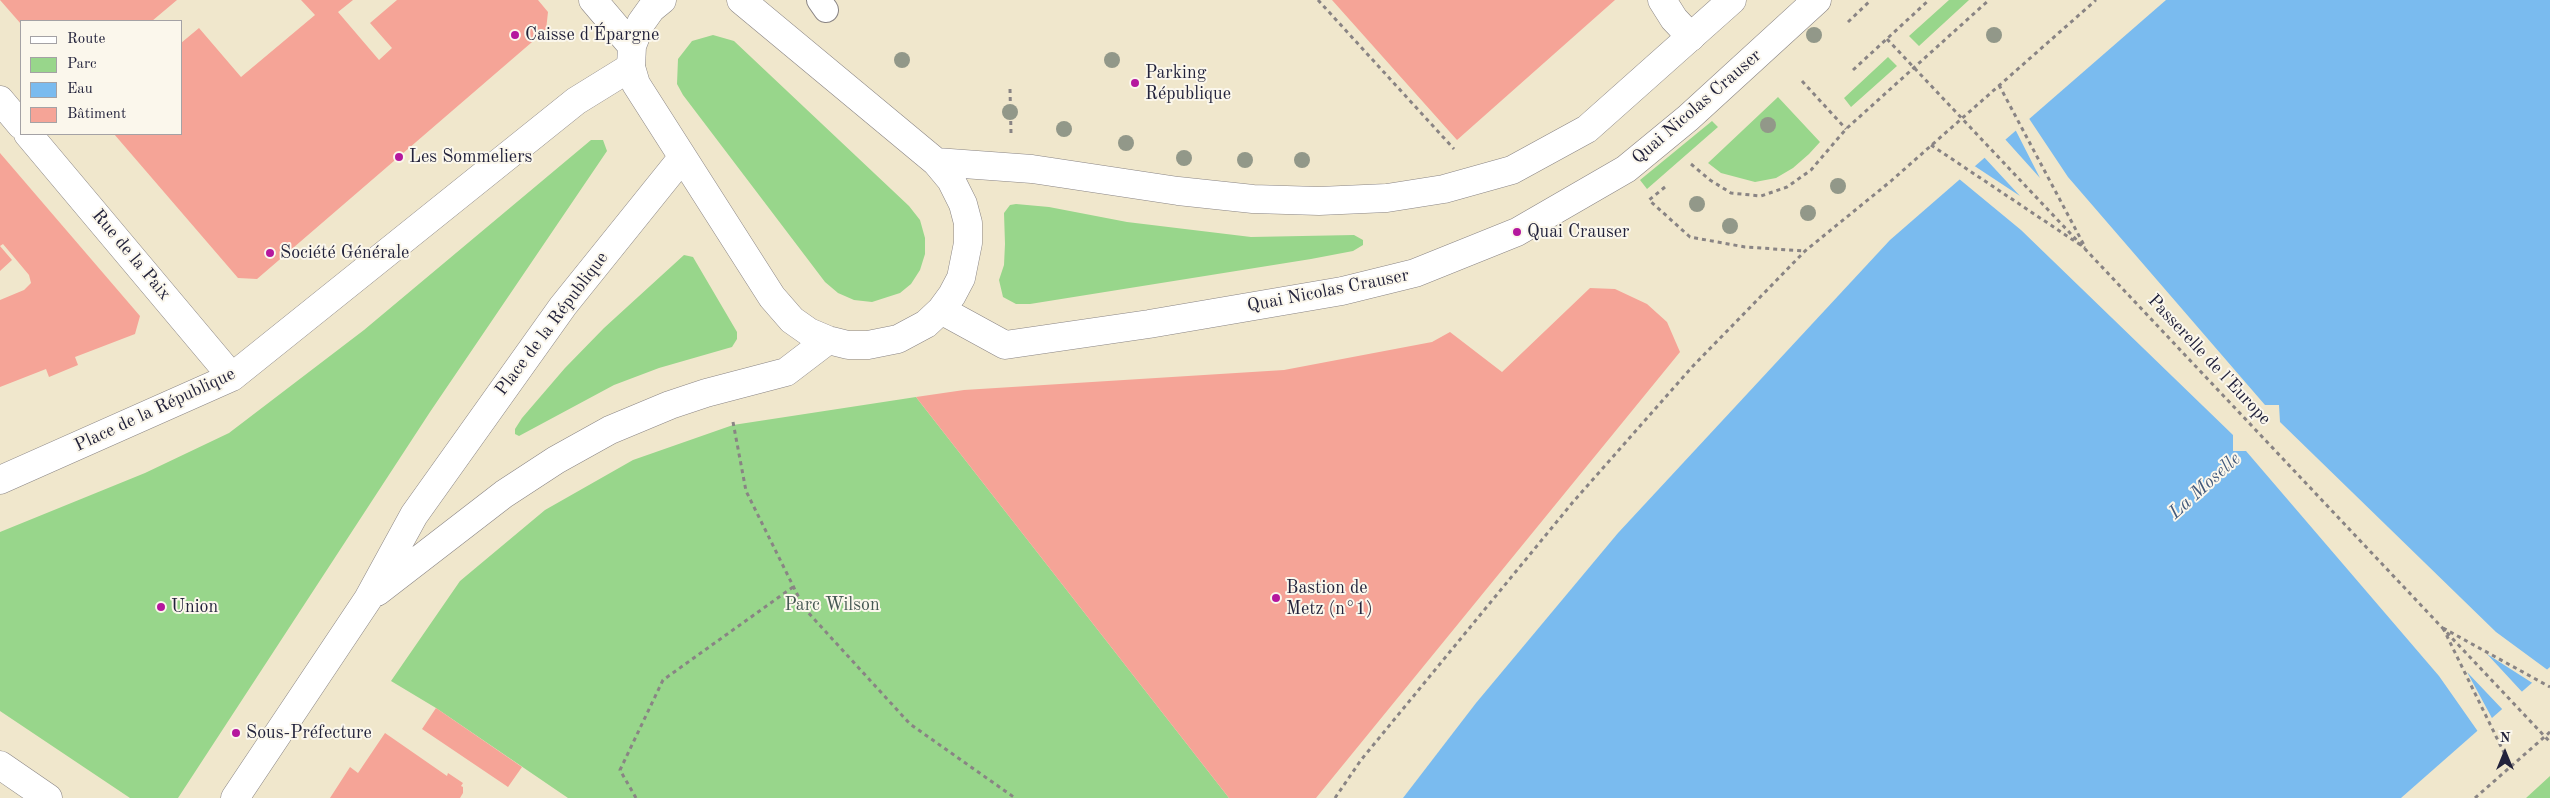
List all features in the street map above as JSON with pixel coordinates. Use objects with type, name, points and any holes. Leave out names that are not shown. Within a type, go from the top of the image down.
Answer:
[{"type":"main road","points":[[593,0],[632,56]]},
{"type":"main road","points":[[662,0],[651,9],[641,23],[632,56],[636,84],[772,297],[792,320],[809,332],[828,340],[848,345],[868,345],[898,339],[926,324],[941,310],[961,278],[968,243],[968,223],[963,204],[951,180],[936,162],[741,0]]},
{"type":"main road","points":[[1662,0],[1674,19],[1691,37]]},
{"type":"main road","points":[[936,162],[1032,169],[1178,191],[1253,199],[1319,201],[1387,198],[1444,189],[1512,170],[1587,130],[1732,0]]},
{"type":"main road","name":"Quai Nicolas Crauser","points":[[941,310],[1005,345],[1149,324],[1342,291],[1415,273],[1517,232],[1626,169],[1688,118],[1817,0]]},
{"type":"main road","name":"Place de la République","points":[[0,480],[232,377],[632,56]]},
{"type":"main road","points":[[0,100],[20,124]]},
{"type":"main road","name":"Rue de la Paix","points":[[29,135],[232,377]]},
{"type":"main road","name":"Place de la République","points":[[235,798],[368,599],[414,515],[563,306],[682,158]]},
{"type":"main road","name":"Place de la République","points":[[368,599],[504,494],[556,460],[610,430],[670,405],[706,393],[786,372],[828,340]]},
{"type":"main road","points":[[0,765],[48,798]]},
{"type":"path","points":[[1318,0],[1455,150]]},
{"type":"path","points":[[1853,70],[1929,0]]},
{"type":"path","points":[[1691,164],[1710,180],[1731,193],[1761,196],[1787,186],[1811,170],[1846,130],[1989,0]]},
{"type":"path","points":[[1334,798],[1361,760],[1573,502],[1692,367],[1805,251],[1931,145],[2096,0]]},
{"type":"path","name":"Passerelle de l'Europe","points":[[1887,39],[2550,742]]},
{"type":"path","points":[[1802,81],[1846,130]]},
{"type":"path","points":[[1998,85],[2085,248]]},
{"type":"path","points":[[1010,89],[1011,134]]},
{"type":"path","points":[[1931,145],[2085,248]]},
{"type":"path","points":[[1649,200],[1690,238],[1745,247],[1805,251]]},
{"type":"path","points":[[732,414],[746,491],[804,608],[910,724],[1015,798]]},
{"type":"path","points":[[636,798],[620,770],[663,680],[793,587]]},
{"type":"path","points":[[2443,628],[2550,687]]},
{"type":"path","points":[[2443,628],[2511,766]]},
{"type":"path","points":[[2475,798],[2550,732]]},
{"type":"green space","points":[[1949,0],[1969,0],[1919,46],[1909,36]]},
{"type":"green space","points":[[713,35],[734,41],[909,206],[920,220],[925,238],[925,254],[920,270],[911,284],[900,293],[872,302],[854,300],[838,293],[825,282],[683,95],[677,84],[678,59],[692,41]]},
{"type":"green space","points":[[1888,57],[1897,66],[1851,107],[1844,98]]},
{"type":"green space","points":[[1778,97],[1820,142],[1809,154],[1793,168],[1776,178],[1755,182],[1721,173],[1708,163]]},
{"type":"green space","points":[[1712,121],[1718,127],[1647,189],[1640,180]]},
{"type":"green space","points":[[591,140],[603,140],[607,151],[430,412],[178,798],[130,798],[0,711],[0,532],[145,473],[229,433],[364,330]]},
{"type":"green space","points":[[1010,205],[1049,207],[1127,222],[1251,237],[1354,235],[1363,240],[1363,245],[1353,251],[1311,259],[1030,304],[1016,304],[1003,297],[999,280],[1004,265],[1004,213]]},
{"type":"green space","points":[[684,255],[693,257],[737,332],[737,339],[732,347],[659,368],[614,385],[519,436],[515,434],[515,429],[522,418],[565,368],[604,328]]},
{"type":"green space","name":"Parc Wilson","points":[[916,397],[1229,798],[568,798],[436,708],[391,681],[460,581],[545,510],[633,460],[733,425]]},
{"type":"green space","points":[[2550,776],[2550,798],[2526,798]]},
{"type":"water","name":"La Moselle","points":[[2166,0],[2550,0],[2550,667],[2401,798],[1403,798],[1476,703],[1618,533],[1890,240]]},
{"type":"pier","points":[[2028,117],[2068,177],[2265,405],[2279,405],[2280,422],[2496,632],[2549,671],[2534,684],[2487,654],[2524,694],[2504,711],[2467,672],[2493,720],[2479,733],[2439,676],[2246,451],[2233,451],[2233,435],[2021,230],[1958,178],[1973,165],[2020,196],[1983,156],[2004,138],[2040,178],[2015,129]]},
{"type":"building","points":[[0,0],[177,0],[153,20],[20,20],[20,23]]},
{"type":"building","points":[[301,0],[353,0],[338,12],[379,60],[392,48],[370,23],[397,0],[538,0],[548,12],[546,30],[257,279],[238,278],[115,135],[182,135],[182,42],[199,28],[241,77],[315,15]]},
{"type":"building","points":[[1332,0],[1615,0],[1457,140]]},
{"type":"building","points":[[0,153],[140,316],[135,334],[75,357],[78,365],[49,377],[46,369],[0,387],[0,300],[24,290],[31,283],[29,275],[3,244],[0,246]]},
{"type":"building","points":[[0,246],[12,260],[0,271]]},
{"type":"building","name":"Bastion de Metz (n°1)","points":[[1590,288],[1615,289],[1647,304],[1667,322],[1680,352],[1316,798],[1229,798],[916,397],[964,390],[1284,370],[1432,342],[1450,332],[1502,372]]},
{"type":"building","points":[[436,708],[522,767],[508,787],[422,729]]},
{"type":"building","points":[[385,733],[447,776],[448,773],[463,783],[461,786],[463,787],[463,793],[460,798],[330,798],[350,767],[358,773]]},
{"type":"place","name":"Caisse d'Épargne","points":[[515,35]]},
{"type":"place","name":"Parking République","points":[[1135,83]]},
{"type":"place","name":"Les Sommeliers","points":[[399,157]]},
{"type":"place","name":"Quai Crauser","points":[[1517,232]]},
{"type":"place","name":"Société Générale","points":[[270,253]]},
{"type":"place","name":"Bastion de Metz (n°1)","points":[[1276,598]]},
{"type":"place","name":"Union","points":[[161,607]]},
{"type":"place","name":"Sous-Préfecture","points":[[236,733]]}]
